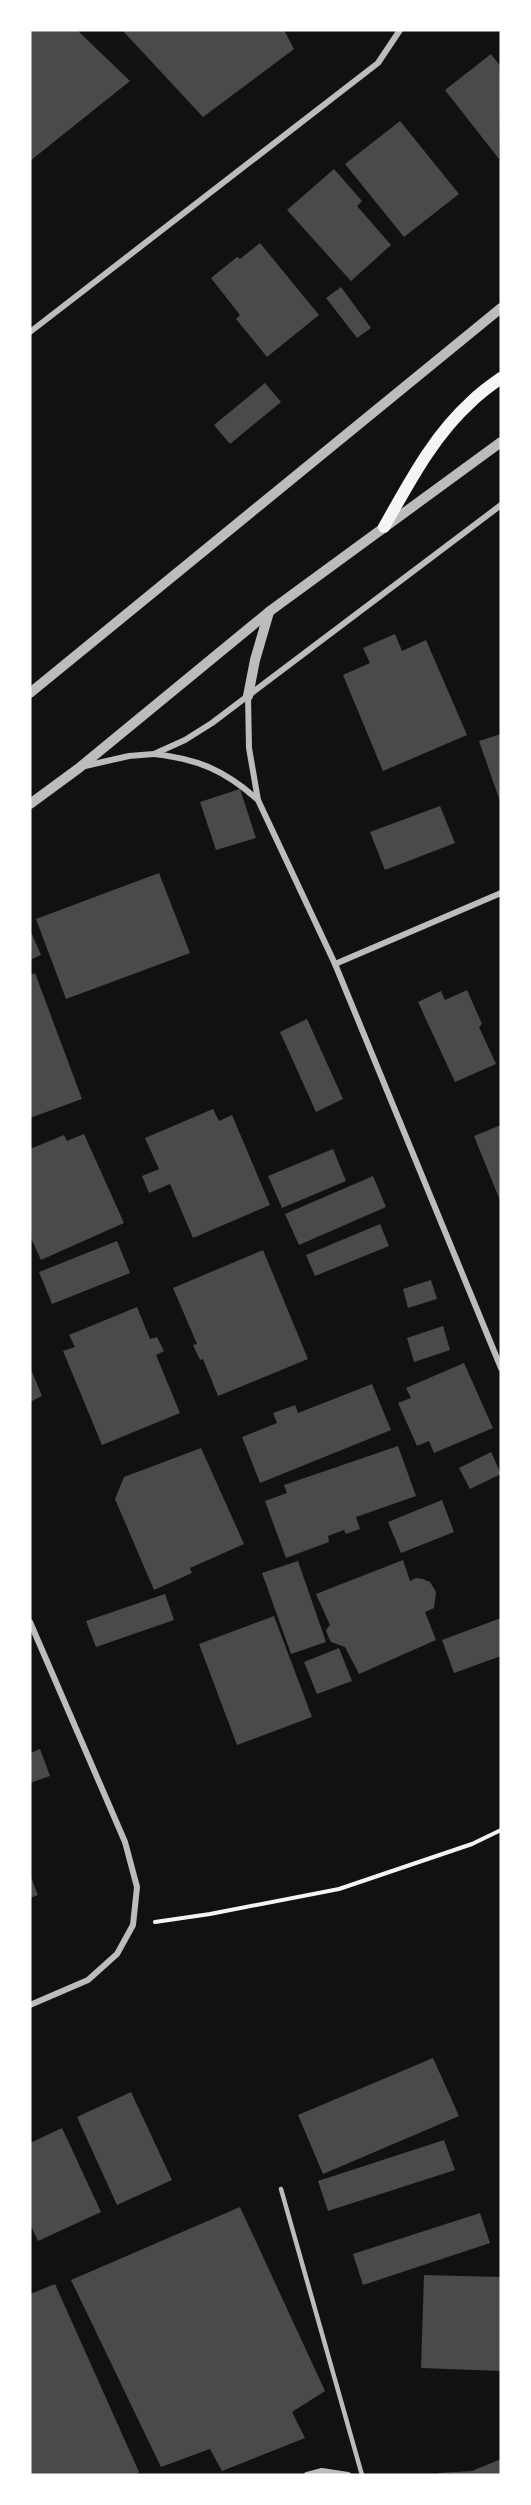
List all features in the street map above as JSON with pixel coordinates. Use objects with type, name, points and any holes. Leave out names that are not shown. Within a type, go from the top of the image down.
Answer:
[{"type":"main road","points":[[384,527],[419,465],[444,432],[471,401],[501,378]]},
{"type":"street","points":[[30,332],[378,63],[400,30]]},
{"type":"street","points":[[30,693],[501,308]]},
{"type":"street","points":[[30,804],[79,768],[270,611],[501,442]]},
{"type":"street","points":[[154,754],[185,740],[248,696],[501,505]]},
{"type":"street","points":[[270,611],[255,660],[248,696],[249,748],[258,800],[335,964],[498,1351],[501,1368]]},
{"type":"street","points":[[79,768],[129,756],[154,754],[183,757],[211,766],[236,780],[258,800]]},
{"type":"street","points":[[335,964],[501,893]]},
{"type":"street","points":[[30,1622],[125,1842],[136,1887],[133,1925],[117,1954],[88,1980],[30,2005]]},
{"type":"street","points":[[307,2475],[322,2471],[348,2475]]},
{"type":"lane","points":[[281,2189],[362,2475]]},
{"type":"path","points":[[133,1925],[210,1914],[339,1889],[472,1845],[501,1830]]},
{"type":"building","points":[[30,30],[77,30],[130,81],[30,161]]},
{"type":"building","points":[[122,30],[284,30],[294,49],[203,117]]},
{"type":"building","points":[[491,54],[501,67],[499,159],[445,90]]},
{"type":"building","points":[[400,121],[459,194],[404,237],[345,164]]},
{"type":"building","points":[[334,169],[362,201],[357,206],[391,245],[351,281],[287,210]]},
{"type":"building","points":[[260,243],[319,315],[267,357],[236,319],[240,315],[211,278],[237,257],[240,259]]},
{"type":"building","points":[[341,287],[371,328],[357,338],[326,298]]},
{"type":"building","points":[[265,383],[281,402],[230,444],[214,425]]},
{"type":"building","points":[[395,634],[402,651],[426,640],[467,735],[383,771],[343,675],[370,663],[363,648]]},
{"type":"building","points":[[501,734],[501,804],[479,741]]},
{"type":"building","points":[[240,789],[256,838],[216,850],[200,802]]},
{"type":"building","points":[[440,806],[455,843],[385,870],[370,832]]},
{"type":"building","points":[[159,873],[190,953],[66,999],[36,919]]},
{"type":"building","points":[[30,930],[41,955],[30,960]]},
{"type":"building","points":[[35,973],[82,1099],[30,1118],[30,975]]},
{"type":"building","points":[[467,990],[482,1024],[479,1027],[496,1064],[455,1082],[418,1002],[441,991],[445,1000]]},
{"type":"building","points":[[307,1019],[343,1099],[316,1112],[280,1032]]},
{"type":"building","points":[[213,1109],[219,1121],[232,1115],[270,1205],[193,1238],[170,1184],[149,1193],[142,1176],[159,1169],[145,1138]]},
{"type":"building","points":[[501,1125],[501,1203],[474,1136]]},
{"type":"building","points":[[84,1134],[124,1223],[41,1260],[30,1236],[30,1149],[64,1135],[67,1141]]},
{"type":"building","points":[[333,1149],[346,1181],[282,1208],[268,1176]]},
{"type":"building","points":[[373,1176],[386,1207],[299,1245],[285,1214]]},
{"type":"building","points":[[380,1224],[389,1246],[315,1276],[306,1255]]},
{"type":"building","points":[[117,1241],[130,1273],[52,1304],[39,1272]]},
{"type":"building","points":[[263,1250],[308,1359],[218,1396],[203,1359],[200,1360],[193,1345],[197,1344],[173,1288]]},
{"type":"building","points":[[431,1280],[437,1299],[408,1308],[403,1289]]},
{"type":"building","points":[[137,1307],[150,1339],[157,1337],[164,1351],[156,1355],[180,1413],[102,1445],[63,1351],[75,1347],[69,1335]]},
{"type":"building","points":[[443,1326],[450,1350],[414,1362],[407,1338]]},
{"type":"building","points":[[464,1363],[493,1428],[434,1453],[429,1441],[417,1446],[398,1403],[411,1398],[406,1388]]},
{"type":"building","points":[[30,1367],[42,1396],[30,1402]]},
{"type":"building","points":[[372,1384],[391,1430],[260,1483],[242,1437],[277,1423],[273,1413],[295,1405],[298,1413]]},
{"type":"building","points":[[398,1446],[416,1496],[356,1517],[360,1529],[346,1534],[344,1530],[328,1536],[329,1542],[286,1558],[265,1501],[287,1493],[284,1485]]},
{"type":"building","points":[[201,1448],[244,1544],[190,1568],[192,1573],[154,1590],[115,1499],[124,1477]]},
{"type":"building","points":[[491,1452],[501,1474],[470,1489],[459,1468]]},
{"type":"building","points":[[442,1500],[454,1532],[401,1553],[388,1522]]},
{"type":"building","points":[[403,1560],[410,1581],[416,1578],[423,1579],[430,1582],[436,1592],[434,1608],[425,1612],[436,1640],[359,1674],[345,1647],[331,1642],[326,1630],[330,1625],[316,1594]]},
{"type":"building","points":[[298,1561],[326,1642],[291,1654],[262,1573]]},
{"type":"building","points":[[165,1594],[174,1620],[96,1647],[86,1621]]},
{"type":"building","points":[[274,1616],[312,1717],[237,1745],[199,1644]]},
{"type":"building","points":[[501,1618],[501,1656],[454,1673],[442,1640]]},
{"type":"building","points":[[339,1648],[352,1681],[317,1694],[304,1662]]},
{"type":"building","points":[[40,1749],[50,1776],[30,1783],[30,1753]]},
{"type":"building","points":[[30,1875],[38,1895],[30,1898]]},
{"type":"building","points":[[433,2058],[459,2116],[323,2174],[298,2115]]},
{"type":"building","points":[[131,2092],[172,2180],[117,2205],[77,2117]]},
{"type":"building","points":[[62,2128],[101,2212],[38,2241],[30,2224],[30,2143]]},
{"type":"building","points":[[444,2140],[455,2170],[328,2211],[318,2181]]},
{"type":"building","points":[[240,2207],[325,2391],[292,2412],[305,2438],[222,2471],[210,2449],[161,2467],[71,2280]]},
{"type":"building","points":[[480,2213],[490,2243],[363,2285],[353,2254]]},
{"type":"building","points":[[424,2275],[501,2277],[501,2371],[421,2368]]},
{"type":"building","points":[[55,2284],[139,2472],[135,2475],[30,2475],[30,2294]]},
{"type":"building","points":[[501,2459],[501,2475],[438,2475],[438,2473],[472,2471]]}]
